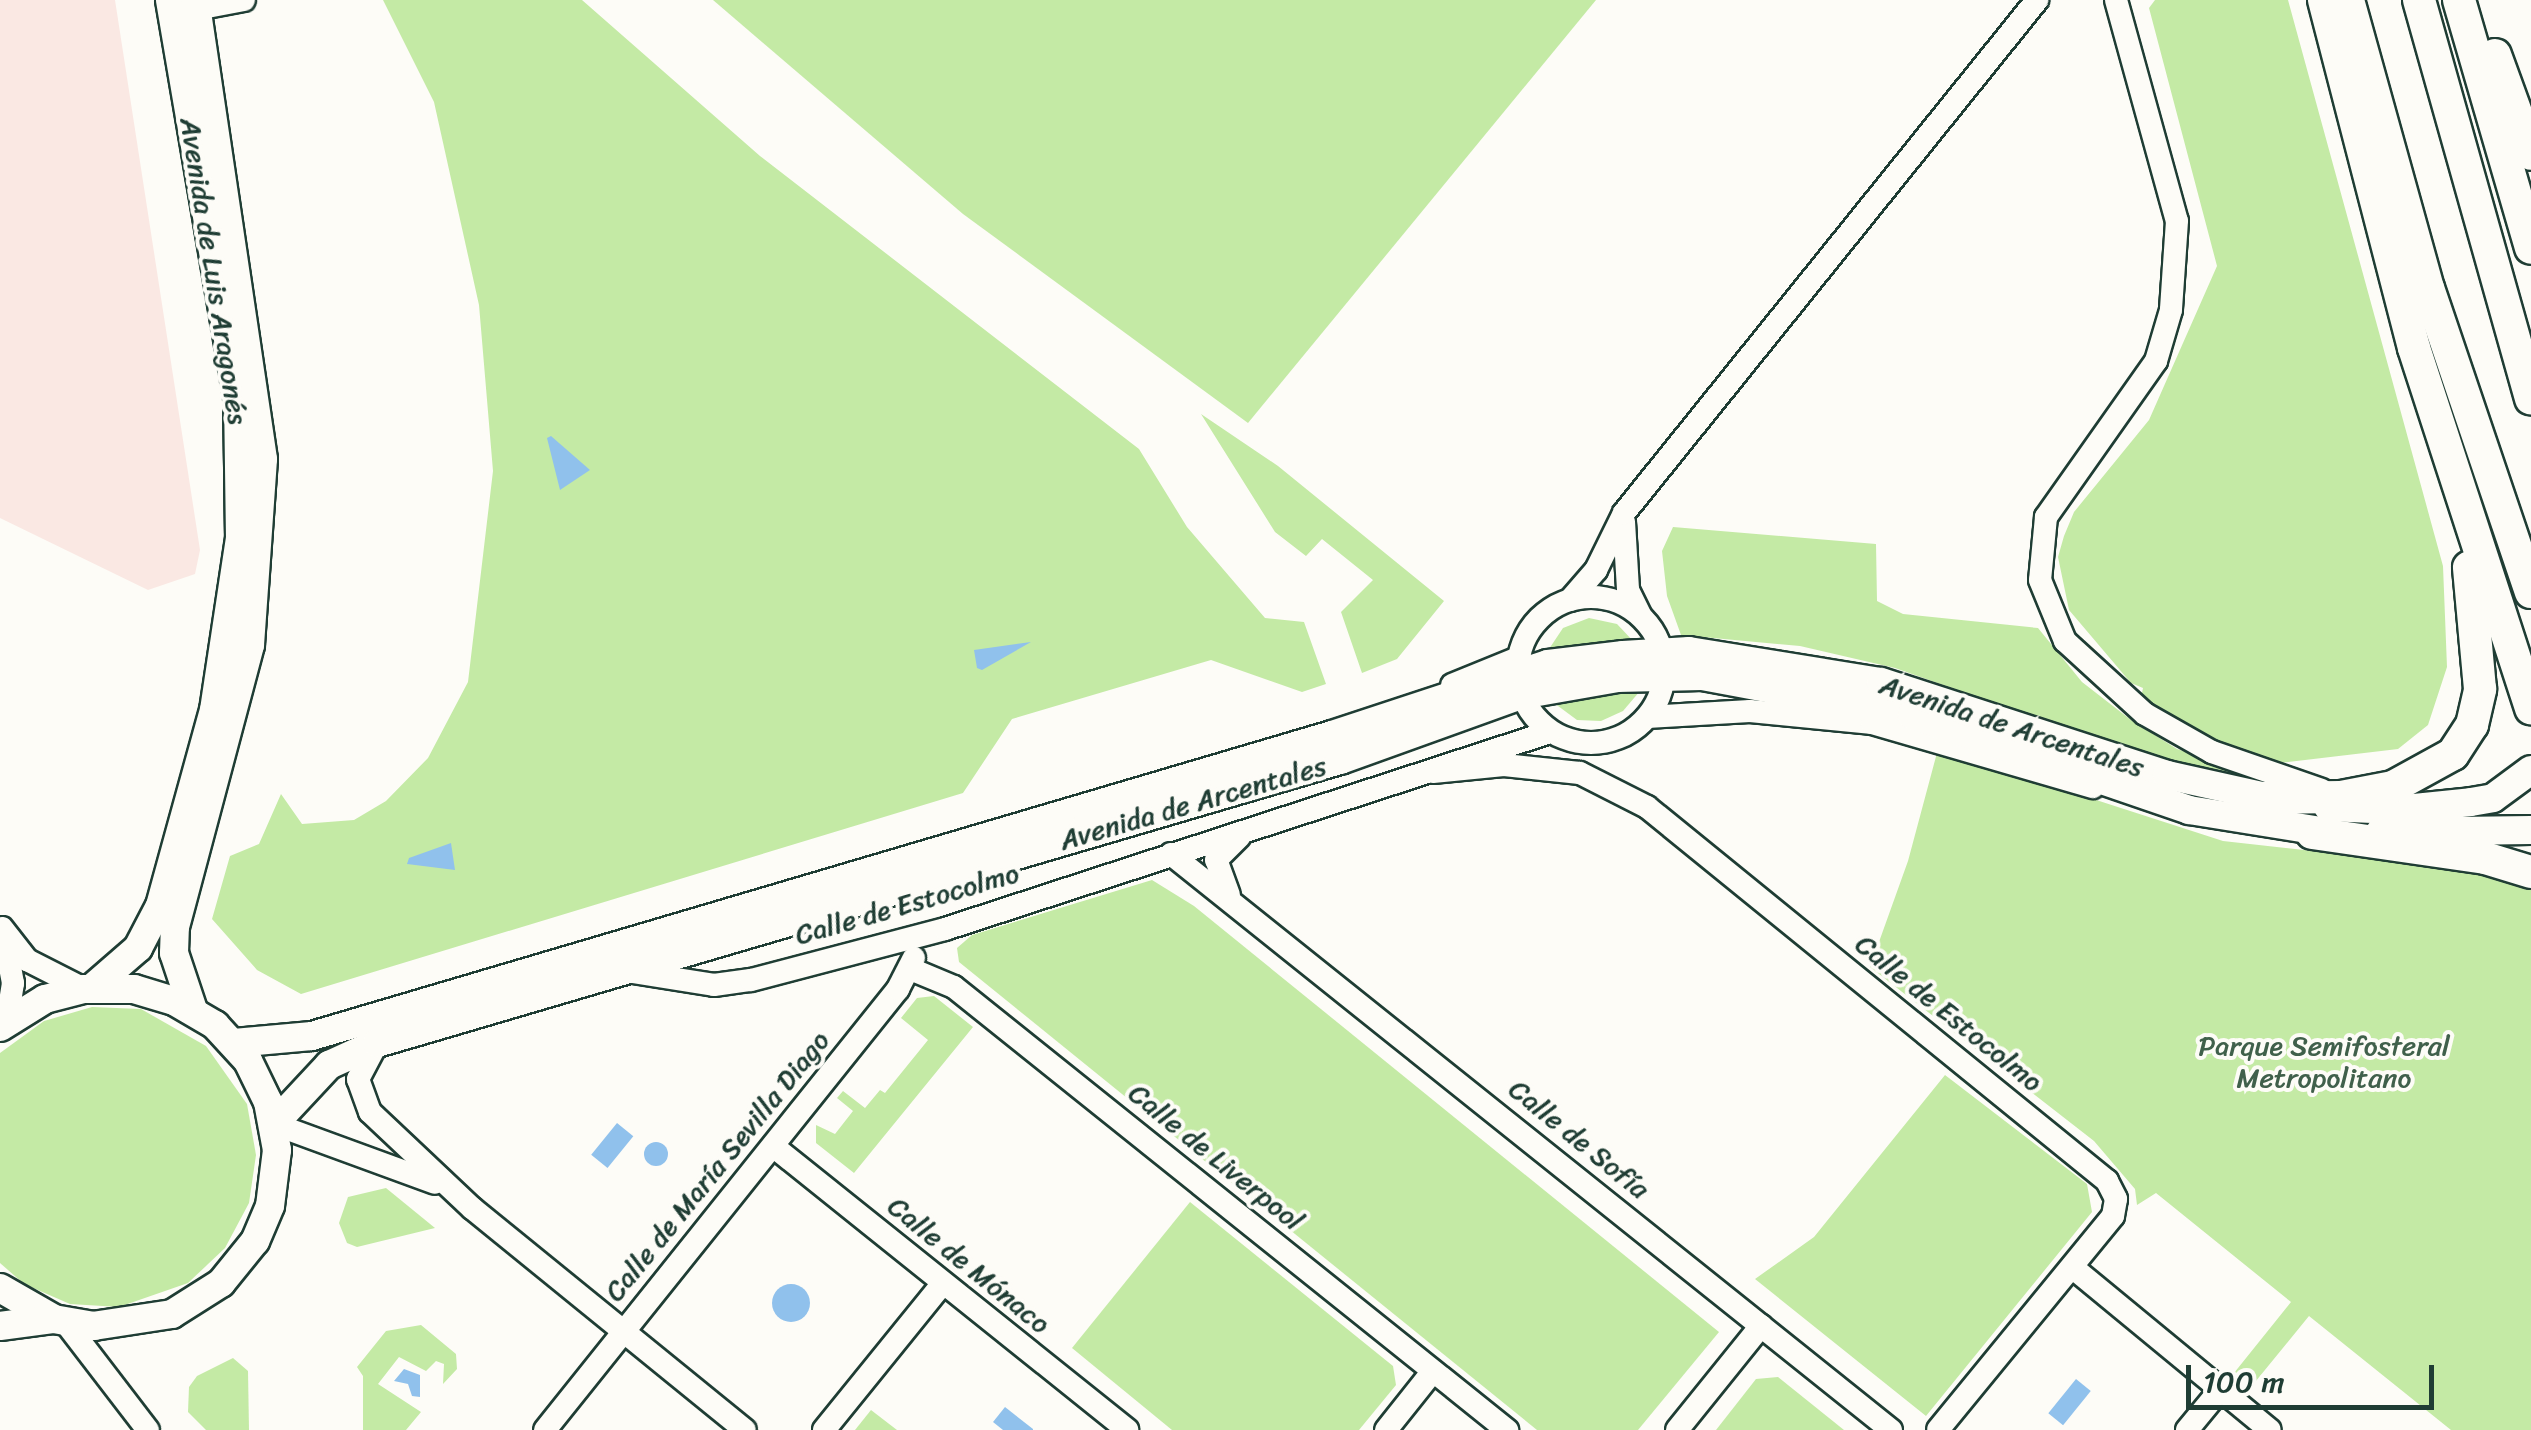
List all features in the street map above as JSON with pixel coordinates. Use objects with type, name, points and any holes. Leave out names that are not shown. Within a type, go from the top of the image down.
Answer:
[{"type":"highway","points":[[2324,0],[2400,298],[2454,479],[2531,708]]},
{"type":"highway","points":[[2348,0],[2428,288],[2531,592]]},
{"type":"highway","points":[[2400,0],[2483,239]]},
{"type":"highway","points":[[2419,0],[2531,399]]},
{"type":"highway","points":[[2459,0],[2531,248]]},
{"type":"highway","points":[[2467,0],[2531,154]]},
{"type":"highway","points":[[2259,798],[2341,797],[2393,787],[2429,771],[2452,754],[2472,725],[2480,642],[2454,479]]},
{"type":"highway","points":[[2312,833],[2485,858],[2531,872]]},
{"type":"main road","name":"Avenida de Luis Aragonés","points":[[88,988],[138,948],[160,906],[214,710],[239,558],[238,398],[183,6]]},
{"type":"main road","name":"Avenida de Luis Aragonés","points":[[183,6],[258,393],[263,475],[250,645],[175,927],[174,953],[193,1010]]},
{"type":"main road","name":"Avenida de Arcentales","points":[[234,1043],[312,1036],[1518,676],[1726,656],[1881,682],[2166,776],[2259,798],[2372,810],[2493,798],[2531,770]]},
{"type":"main road","name":"Avenida de Arcentales","points":[[1663,665],[1912,716],[2140,796],[2312,833],[2531,830]]},
{"type":"main road","name":"Avenida de Arcentales","points":[[274,1124],[329,1066],[378,1043],[1340,760],[1518,676]]},
{"type":"main road","points":[[2471,802],[2513,773],[2531,745]]},
{"type":"main road","points":[[0,1326],[59,1320],[143,1323],[197,1301],[221,1283],[255,1240],[270,1206],[274,1124],[259,1081],[234,1043],[193,1010],[155,994],[88,988],[45,999],[4,1024]]},
{"type":"main road","points":[[0,1288],[59,1320]]},
{"type":"street","points":[[183,6],[244,0]]},
{"type":"street","points":[[1624,512],[1628,590],[1663,665],[1648,717],[1602,743],[1550,732],[1518,676],[1533,624],[1570,600],[1596,570],[1624,512],[2034,6],[2053,0]]},
{"type":"street","points":[[2116,0],[2170,182],[2178,261],[2156,361],[2046,517],[2039,550],[2048,611],[2065,641],[2108,686],[2179,736],[2240,764],[2341,797]]},
{"type":"street","points":[[1570,600],[1607,598],[1640,616]]},
{"type":"street","name":"Avenida de Arcentales","points":[[1648,717],[1750,711],[1872,722],[1986,753],[2052,779],[2140,796]]},
{"type":"street","name":"Calle de Estocolmo","points":[[622,970],[696,983],[738,982],[889,938],[925,934],[1550,732]]},
{"type":"street","name":"Calle de Estocolmo","points":[[1433,772],[1504,765],[1580,773],[1647,807],[2103,1176],[2116,1199],[2113,1216],[2072,1267]]},
{"type":"street","points":[[1230,894],[1216,860],[1228,844],[1256,827]]},
{"type":"street","name":"Calle de Sofía","points":[[1171,854],[1230,894],[1892,1430]]},
{"type":"street","points":[[1,926],[27,960],[88,988]]},
{"type":"street","points":[[1,926],[13,984],[4,1024]]},
{"type":"street","name":"Calle de María Sevilla Diago","points":[[544,1430],[912,970],[925,934]]},
{"type":"street","points":[[889,938],[902,946],[912,970]]},
{"type":"street","name":"Calle de Liverpool","points":[[912,970],[954,986],[1506,1430]]},
{"type":"street","points":[[378,1043],[358,1079],[364,1104],[460,1196],[622,1333],[745,1430]]},
{"type":"street","points":[[274,1124],[408,1169],[460,1196]]},
{"type":"street","name":"Calle de Mónaco","points":[[773,1146],[1115,1426]]},
{"type":"street","points":[[1938,1430],[2072,1267],[2270,1430]]},
{"type":"street","points":[[824,1430],[944,1283]]},
{"type":"street","points":[[59,1320],[148,1430]]},
{"type":"street","points":[[1677,1430],[1762,1326]]},
{"type":"street","points":[[1386,1430],[1434,1371]]},
{"type":"street","points":[[2187,1430],[2220,1390]]},
{"type":"shaded area","points":[[0,0],[115,0],[200,550],[195,574],[148,590],[0,518]]},
{"type":"green space","points":[[383,0],[582,0],[760,156],[1139,449],[1187,527],[1265,618],[1304,622],[1326,684],[1302,692],[1211,660],[1012,719],[963,793],[301,994],[257,970],[212,919],[230,856],[259,844],[281,794],[302,824],[354,820],[386,801],[428,758],[468,682],[493,471],[479,305],[434,102]]},
{"type":"green space","points":[[713,0],[1596,0],[1248,423],[963,214]]},
{"type":"green space","points":[[2155,0],[2288,0],[2443,566],[2447,667],[2428,725],[2398,749],[2279,763],[2235,752],[2141,698],[2143,688],[2131,683],[2069,610],[2058,557],[2074,512],[2149,420],[2217,266],[2149,8]]},
{"type":"green space","points":[[1201,414],[1278,466],[1444,601],[1397,659],[1362,673],[1341,612],[1373,580],[1322,539],[1306,556],[1275,532]]},
{"type":"green space","points":[[1673,527],[1876,544],[1877,601],[1903,614],[2038,628],[2082,682],[2131,720],[2177,749],[2246,771],[2244,779],[2166,764],[1895,668],[1800,646],[1681,635],[1667,596],[1662,551]]},
{"type":"green space","points":[[1589,618],[1617,624],[1634,642],[1545,655],[1563,628]]},
{"type":"green space","points":[[1640,691],[1623,711],[1601,721],[1577,720],[1554,703]]},
{"type":"green space","name":"Parque Semifosteral Metropolitano","points":[[1938,749],[2223,841],[2511,875],[2531,887],[2531,1430],[2451,1430],[2309,1316],[2251,1387],[2234,1373],[2291,1302],[2156,1193],[2137,1205],[2135,1189],[2094,1141],[1870,967],[1908,861]]},
{"type":"green space","points":[[1152,880],[1194,906],[1719,1332],[1638,1430],[1537,1430],[959,962],[957,948],[972,935]]},
{"type":"green space","points":[[934,996],[973,1027],[854,1173],[816,1143],[816,1125],[835,1134],[853,1111],[837,1098],[843,1091],[865,1108],[880,1090],[885,1093],[928,1040],[901,1018],[917,998]]},
{"type":"green space","points":[[92,1007],[141,1009],[206,1046],[247,1104],[256,1155],[249,1203],[225,1248],[188,1283],[119,1307],[70,1304],[24,1284],[0,1263],[0,1053],[44,1021]]},
{"type":"green space","points":[[1945,1075],[2087,1184],[2092,1212],[1926,1416],[1755,1279],[1814,1237]]},
{"type":"green space","points":[[386,1188],[435,1228],[357,1247],[347,1243],[339,1223],[348,1197]]},
{"type":"green space","points":[[1190,1202],[1393,1366],[1396,1385],[1359,1430],[1172,1430],[1072,1348]]},
{"type":"green space","points":[[421,1325],[456,1354],[457,1369],[443,1384],[444,1364],[436,1361],[426,1371],[399,1357],[378,1384],[421,1412],[406,1430],[363,1430],[363,1376],[357,1367],[386,1331]]},
{"type":"green space","points":[[233,1358],[248,1371],[249,1430],[206,1430],[188,1412],[189,1387],[197,1376]]},
{"type":"green space","points":[[1778,1377],[1844,1430],[1716,1430],[1756,1379]]},
{"type":"green space","points":[[871,1410],[897,1430],[855,1430]]},
{"type":"water","points":[[551,436],[590,470],[560,490],[547,438]]},
{"type":"water","points":[[1031,642],[982,670],[977,668],[974,650]]},
{"type":"water","points":[[451,843],[455,870],[407,864],[409,858]]},
{"type":"water","points":[[617,1123],[633,1136],[608,1168],[591,1155]]},
{"type":"water","points":[[656,1142],[668,1154],[656,1166],[644,1154]]},
{"type":"water","points":[[791,1284],[804,1290],[810,1303],[804,1316],[791,1322],[778,1316],[772,1303],[778,1290]]},
{"type":"water","points":[[404,1369],[420,1375],[420,1397],[412,1396],[408,1384],[394,1381]]},
{"type":"water","points":[[2076,1379],[2091,1391],[2063,1425],[2048,1413]]},
{"type":"water","points":[[1005,1407],[1033,1430],[1003,1430],[993,1422]]}]
